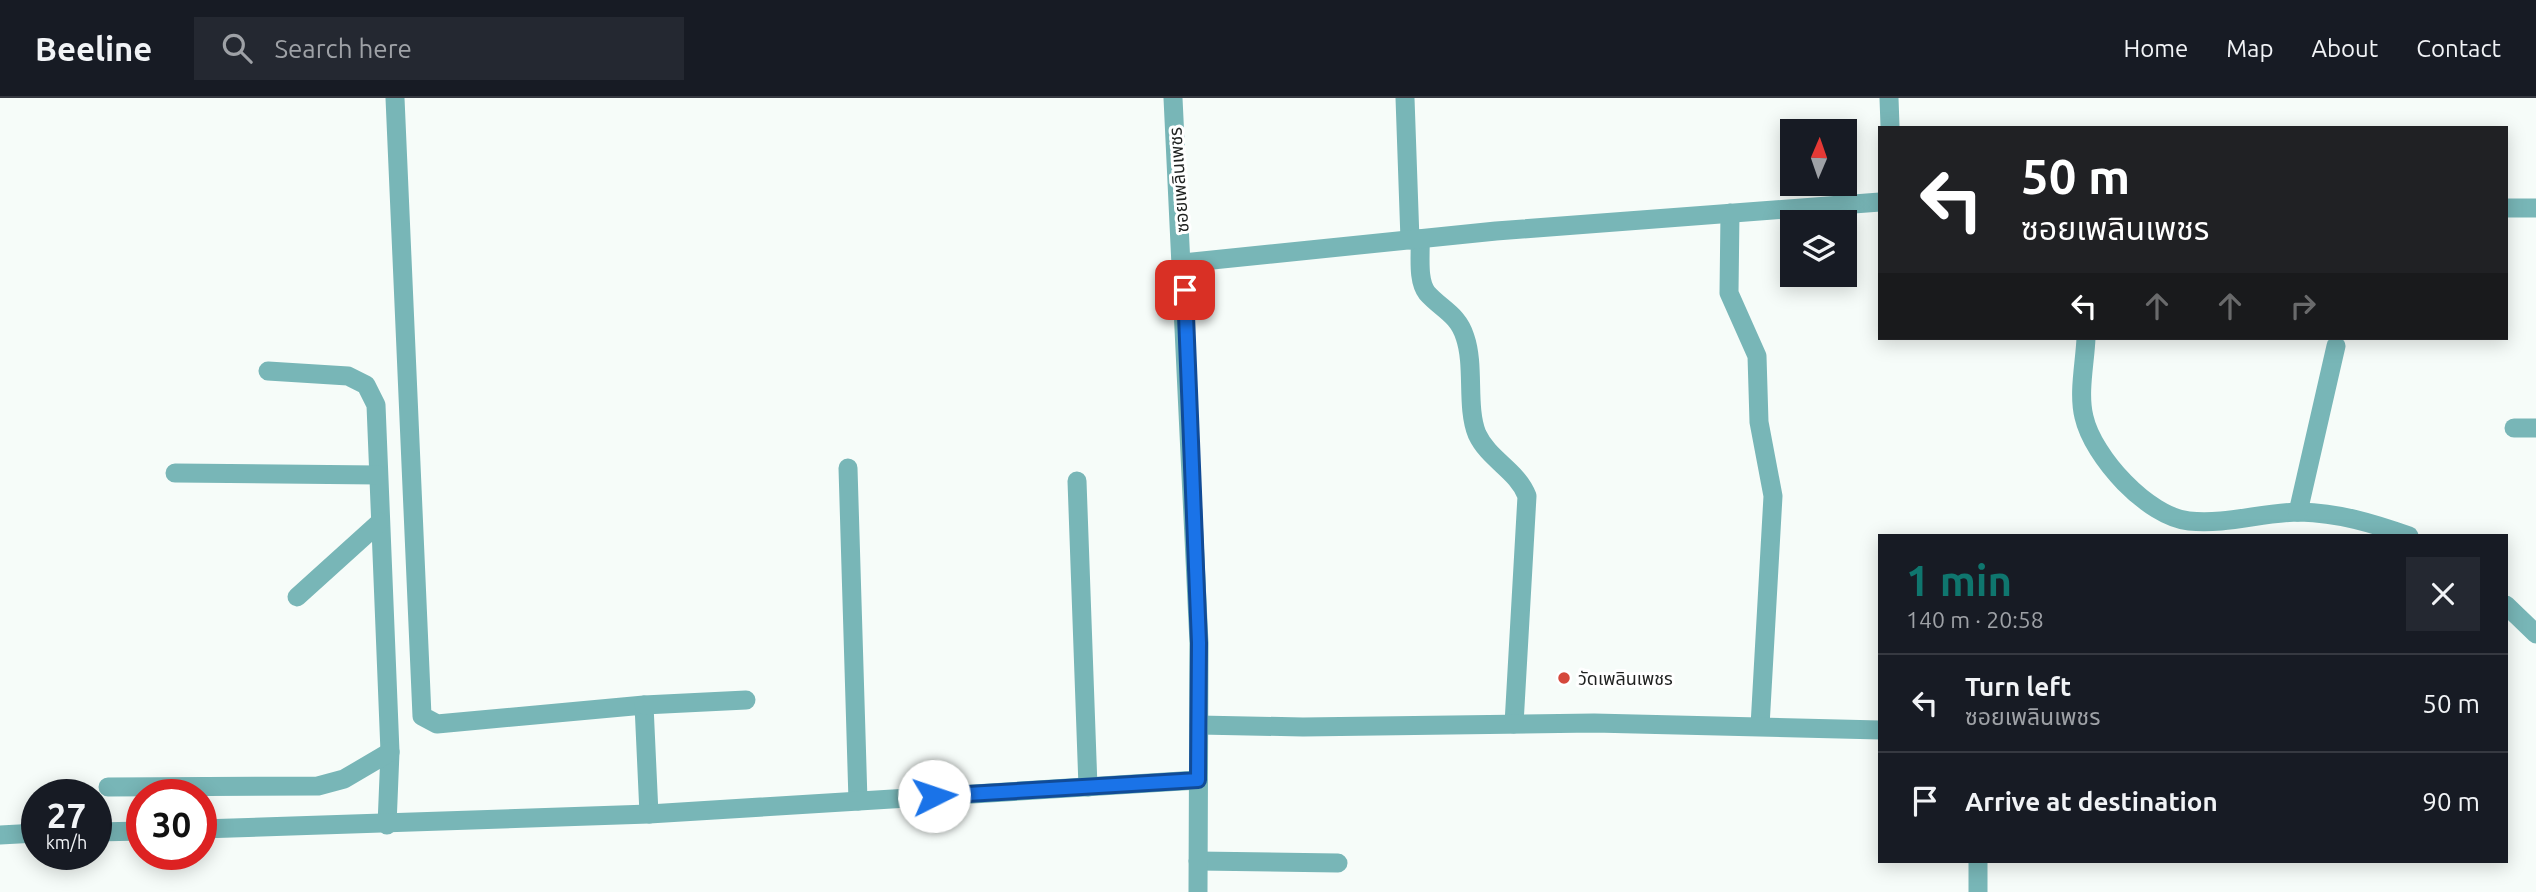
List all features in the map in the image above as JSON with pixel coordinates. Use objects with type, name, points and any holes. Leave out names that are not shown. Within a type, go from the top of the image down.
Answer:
[{"type":"street","points":[[395,98],[422,716],[437,724],[645,705],[746,700]]},
{"type":"street","name":"ซอยเพลินเพชร","points":[[1173,98],[1183,263],[1199,643],[1198,892]]},
{"type":"street","points":[[1405,98],[1415,240],[1422,282],[1427,292],[1458,319],[1466,339],[1476,430],[1484,446],[1521,480],[1527,496],[1514,724]]},
{"type":"street","points":[[1889,98],[1890,126]]},
{"type":"street","points":[[1183,263],[1415,240],[1878,202]]},
{"type":"street","points":[[2508,208],[2536,208]]},
{"type":"street","points":[[1730,213],[1729,293],[1757,356],[1759,422],[1773,496],[1760,726]]},
{"type":"street","points":[[2086,340],[2084,417],[2097,450],[2145,502],[2166,515],[2237,528],[2298,512],[2353,517],[2403,534]]},
{"type":"street","points":[[2298,512],[2336,346]]},
{"type":"street","points":[[268,371],[348,376],[366,385],[376,405],[390,752],[387,825]]},
{"type":"street","points":[[2514,428],[2536,428]]},
{"type":"street","points":[[848,468],[858,801]]},
{"type":"street","points":[[175,473],[378,475]]},
{"type":"street","points":[[1077,481],[1088,787]]},
{"type":"street","points":[[297,597],[380,522]]},
{"type":"street","points":[[2508,608],[2536,634]]},
{"type":"street","points":[[645,705],[649,814]]},
{"type":"street","points":[[1199,725],[1303,727],[1514,724],[1878,730]]},
{"type":"street","points":[[112,787],[318,786],[344,779],[390,752]]},
{"type":"street","points":[[217,829],[387,825],[649,814],[1088,787],[1198,785]]},
{"type":"street","points":[[0,835],[21,834]]},
{"type":"street","points":[[1198,857],[1338,863]]},
{"type":"street","points":[[1978,863],[1978,892]]},
{"type":"place","name":"วัดเพลินเพชร","points":[[1564,678]]},
{"type":"route","points":[[934,796],[1198,780],[1199,643],[1185,290]]}]
